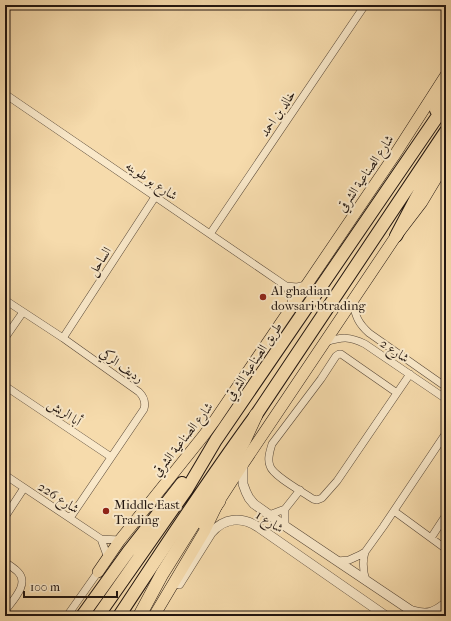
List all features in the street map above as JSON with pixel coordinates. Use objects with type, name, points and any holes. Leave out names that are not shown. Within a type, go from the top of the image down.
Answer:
[{"type":"highway","points":[[420,142],[446,92]]},
{"type":"highway","name":"طريق الصناعية الشرقي","points":[[98,616],[187,489],[216,440],[446,104]]},
{"type":"highway","points":[[119,616],[446,132]]},
{"type":"highway","points":[[396,236],[446,147]]},
{"type":"highway","points":[[140,615],[162,574],[231,464],[256,415]]},
{"type":"highway","points":[[82,616],[128,552],[216,440]]},
{"type":"highway","points":[[140,615],[219,501]]},
{"type":"main road","name":"شارع الصناعية الشرقي","points":[[98,572],[120,540],[205,433],[292,308],[394,156],[446,75]]},
{"type":"main road","points":[[154,616],[204,532],[219,501],[242,464],[396,236],[422,202],[446,162]]},
{"type":"main road","points":[[129,529],[156,516]]},
{"type":"street","name":"خالد بن احمد","points":[[210,234],[365,5]]},
{"type":"street","name":"شارع بو طوينه","points":[[5,94],[286,286]]},
{"type":"street","name":"الساحل","points":[[63,338],[156,197]]},
{"type":"street","points":[[286,286],[297,287],[306,285]]},
{"type":"street","points":[[286,286],[291,296],[292,308]]},
{"type":"street","name":"رديف الركي","points":[[5,300],[63,338],[139,392],[144,399],[144,409],[70,518]]},
{"type":"street","name":"شارع 2","points":[[352,301],[356,318],[360,326],[446,387]]},
{"type":"street","points":[[5,338],[23,312]]},
{"type":"street","name":"شارع 2","points":[[325,342],[343,338],[357,340],[446,399]]},
{"type":"street","points":[[397,393],[342,354],[339,354],[336,356],[321,379],[272,444],[269,453],[269,460],[270,466],[274,473],[315,500],[322,498],[337,481],[410,374]]},
{"type":"street","name":"أبا الريش","points":[[5,386],[111,457]]},
{"type":"street","points":[[336,561],[349,560],[365,552],[446,433]]},
{"type":"street","name":"شارع 1","points":[[242,464],[243,484],[249,498],[254,504],[408,610],[419,616]]},
{"type":"street","name":"شارع 226","points":[[5,475],[101,539]]},
{"type":"street","points":[[5,517],[24,488]]},
{"type":"street","points":[[285,509],[300,490]]},
{"type":"street","name":"شارع 1","points":[[270,515],[285,509],[285,526]]},
{"type":"street","points":[[394,511],[446,549]]},
{"type":"street","points":[[431,538],[446,515]]},
{"type":"street","name":"شارع 1","points":[[160,606],[173,594],[215,528],[226,522],[239,520],[252,523],[386,616]]},
{"type":"street","points":[[108,558],[101,539],[120,540]]},
{"type":"street","points":[[365,552],[363,565],[366,581]]},
{"type":"street","points":[[5,562],[19,573],[22,578],[22,585],[19,591],[5,611]]},
{"type":"street","name":"شارع الصناعية الشرقي","points":[[67,616],[98,572]]},
{"type":"street","points":[[408,610],[428,613],[435,611],[446,603]]},
{"type":"place","name":"Al ghadian dowsari btrading","points":[[263,297]]},
{"type":"place","name":"Middle East Trading","points":[[106,511]]}]
